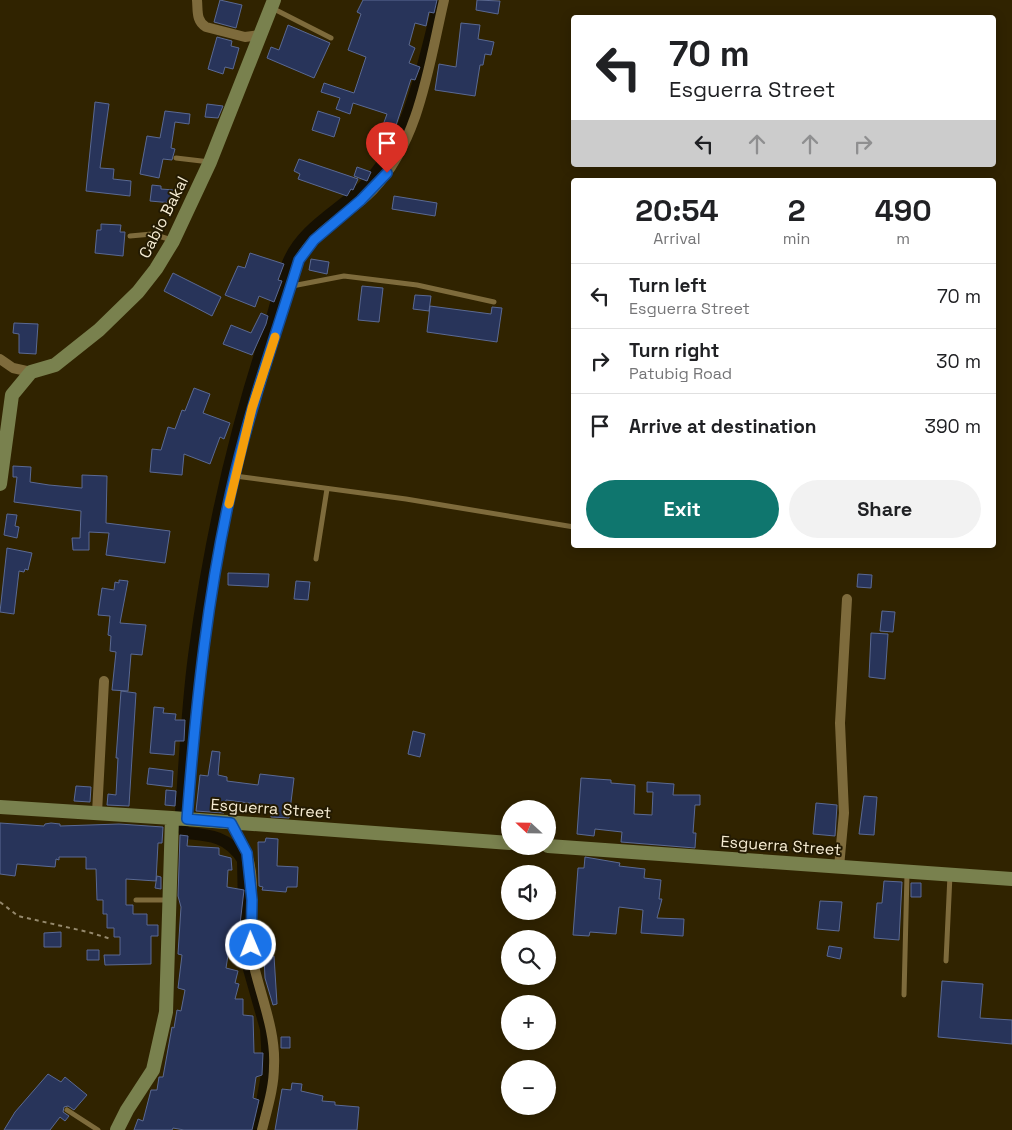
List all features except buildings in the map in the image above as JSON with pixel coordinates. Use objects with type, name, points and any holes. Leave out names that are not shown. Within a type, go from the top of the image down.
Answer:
[{"type":"main road","name":"Cabio Bakal","points":[[31,372],[55,365],[99,330],[138,292],[156,269],[173,241],[210,162],[272,4]]},
{"type":"main road","points":[[0,484],[12,395],[31,372]]},
{"type":"main road","name":"Esguerra Street","points":[[0,807],[501,842]]},
{"type":"main road","points":[[117,1130],[127,1110],[153,1070],[166,1012],[172,818]]},
{"type":"main road","name":"Esguerra Street","points":[[556,847],[1012,879]]},
{"type":"street","points":[[197,0],[200,23],[206,27],[245,37],[259,35]]},
{"type":"street","points":[[187,819],[202,660],[234,476],[252,408],[304,251],[314,240],[372,190],[387,173],[401,147],[424,90],[444,0]]},
{"type":"street","points":[[0,359],[13,368],[31,372]]},
{"type":"street","points":[[839,867],[844,812],[840,723],[847,599]]},
{"type":"street","points":[[97,813],[104,681]]},
{"type":"street","points":[[231,823],[247,853],[252,900],[250,933],[252,957],[273,1044],[272,1086],[262,1130]]},
{"type":"lane","points":[[272,4],[331,38]]},
{"type":"lane","points":[[176,158],[210,162]]},
{"type":"lane","points":[[130,236],[152,234],[173,241]]},
{"type":"lane","points":[[291,286],[344,276],[417,285],[494,302]]},
{"type":"lane","points":[[234,476],[406,499],[571,527]]},
{"type":"lane","points":[[316,559],[327,489]]},
{"type":"lane","points":[[904,996],[908,872]]},
{"type":"lane","points":[[946,961],[950,875]]},
{"type":"lane","points":[[136,900],[168,900]]},
{"type":"lane","points":[[67,1110],[98,1130]]},
{"type":"path","points":[[0,902],[18,916],[111,939]]},
{"type":"waterway","points":[[181,813],[192,676],[207,571],[234,445],[283,277],[294,251],[302,240],[364,186],[380,168],[393,147],[420,78],[438,7]]},
{"type":"waterway","points":[[182,828],[186,833],[211,836],[225,842],[232,846],[243,860],[245,955],[266,1029],[267,1045],[268,1069],[257,1130]]},
{"type":"slow traffic","points":[[229,504],[234,475],[252,408],[275,337]]},
{"type":"route","points":[[251,945],[252,900],[247,853],[231,823],[187,819],[202,660],[217,569],[234,476],[252,408],[299,260],[314,240],[372,190],[387,173]]}]
